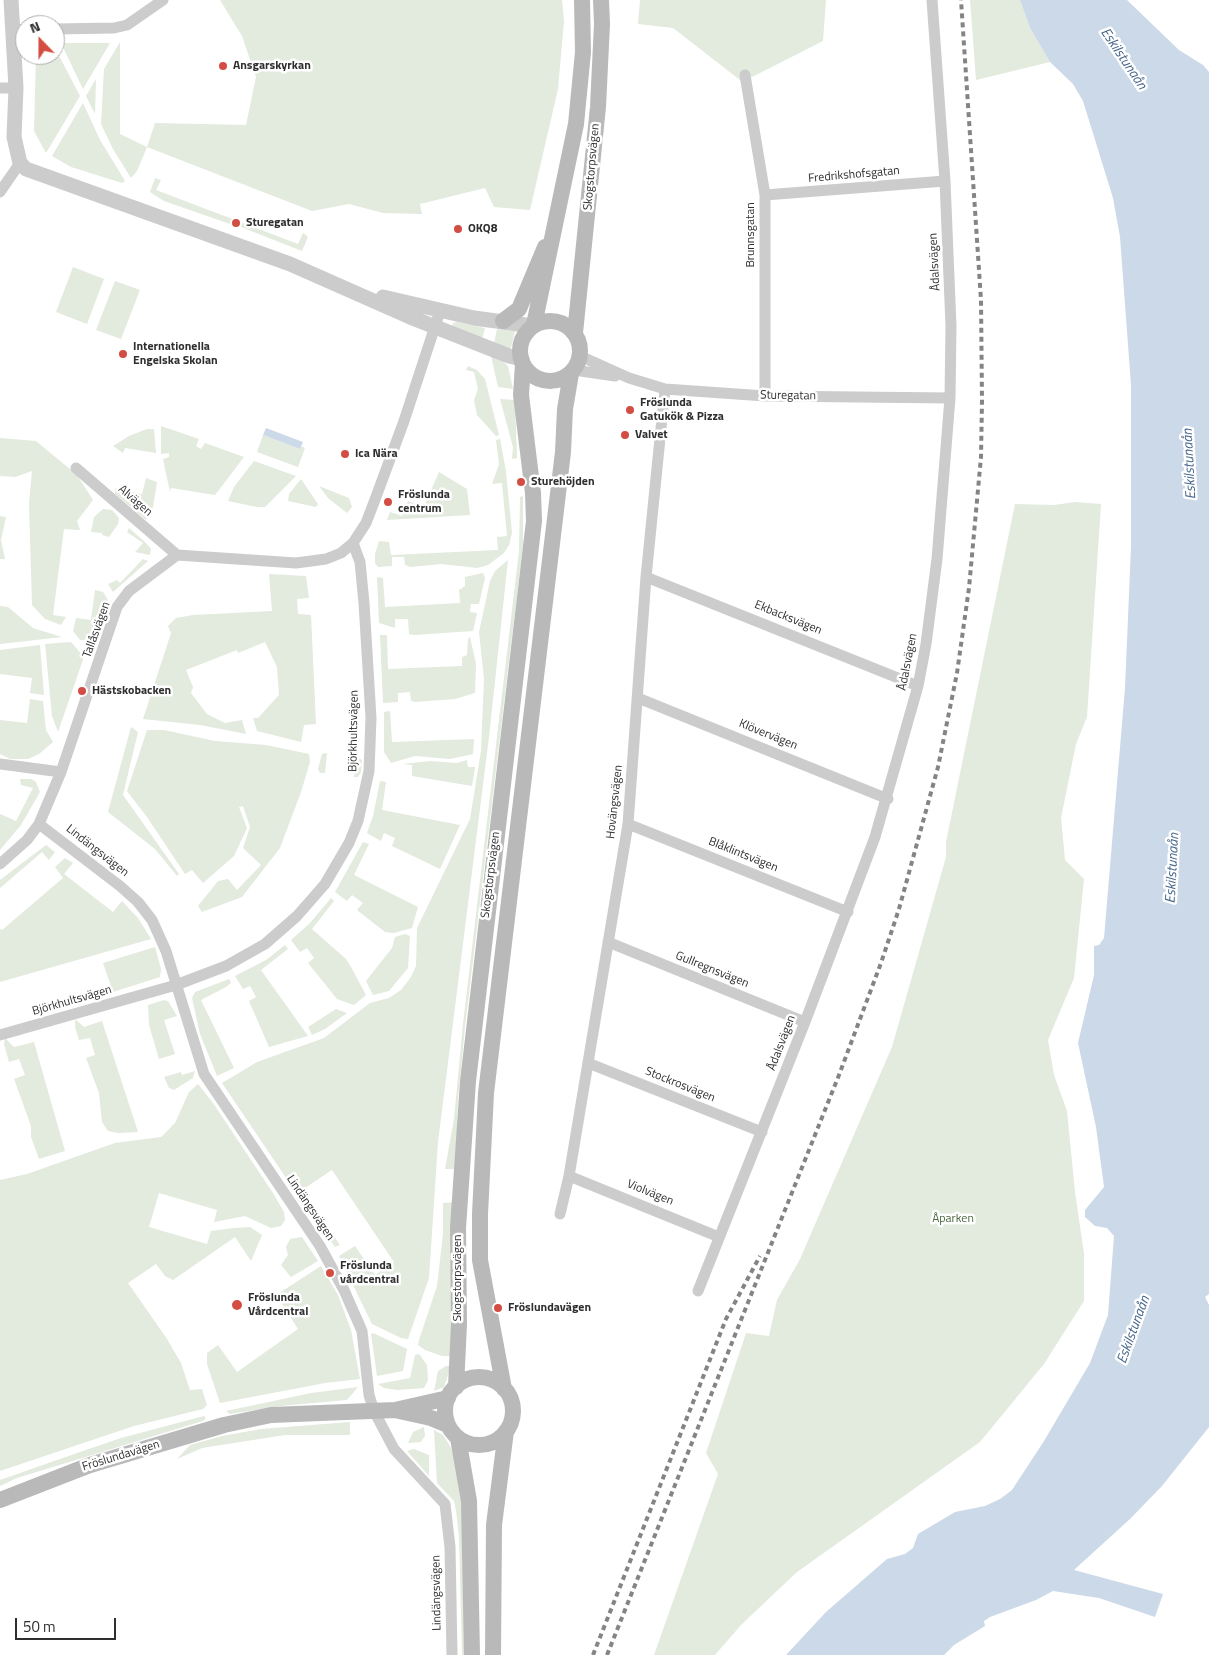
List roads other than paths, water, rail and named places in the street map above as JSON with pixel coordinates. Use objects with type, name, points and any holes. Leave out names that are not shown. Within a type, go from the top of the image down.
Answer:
[{"type":"main road","name":"Skogstorpsvägen","points":[[534,326],[557,223],[576,124],[583,52],[582,0]]},
{"type":"main road","name":"Skogstorpsvägen","points":[[575,333],[598,107],[602,24],[601,0]]},
{"type":"main road","points":[[503,321],[519,309],[557,223]]},
{"type":"main road","points":[[556,322],[575,333],[580,348],[575,367],[559,380],[542,380],[530,375],[523,362],[521,342],[534,326],[556,322]]},
{"type":"main road","name":"Skogstorpsvägen","points":[[452,1393],[459,1324],[458,1228],[468,1081],[534,521],[534,493],[521,395],[523,362]]},
{"type":"main road","name":"Skogstorpsvägen","points":[[504,1388],[480,1260],[480,1214],[486,1093],[563,452],[565,409],[575,367]]},
{"type":"main road","points":[[472,1655],[470,1501],[453,1432],[445,1414],[452,1393],[464,1381],[477,1378],[492,1380],[504,1388],[510,1400],[512,1413],[506,1431],[494,1525],[493,1655]]},
{"type":"main road","name":"Fröslundavägen","points":[[0,1500],[90,1465],[224,1425],[271,1415],[394,1410],[452,1393]]},
{"type":"main road","name":"Fröslundavägen","points":[[394,1410],[431,1418],[453,1432]]},
{"type":"main road","points":[[453,1432],[470,1444],[485,1444],[496,1440],[506,1431]]},
{"type":"street","points":[[11,0],[16,15]]},
{"type":"street","points":[[65,30],[114,28],[127,25],[163,0]]},
{"type":"street","name":"Ådalsvägen","points":[[698,1291],[848,912],[888,799],[918,686],[926,644],[937,559],[950,398],[951,326],[945,181],[932,0]]},
{"type":"street","points":[[18,65],[14,137],[20,163],[33,171],[290,264],[523,362]]},
{"type":"street","name":"Brunnsgatan","points":[[745,75],[765,195],[765,396]]},
{"type":"street","points":[[0,88],[16,88]]},
{"type":"street","points":[[0,192],[20,163]]},
{"type":"street","name":"Fredrikshofsgatan","points":[[765,195],[945,181]]},
{"type":"street","points":[[357,292],[440,311],[534,326]]},
{"type":"street","points":[[177,555],[303,563],[341,553],[352,543],[366,523],[376,497],[440,311]]},
{"type":"street","name":"Sturegatan","points":[[575,367],[629,378],[665,389],[765,396],[950,398]]},
{"type":"street","name":"Hovängsvägen","points":[[560,1214],[569,1176],[628,824],[646,577],[665,389]]},
{"type":"street","name":"Alvägen","points":[[76,468],[177,555]]},
{"type":"street","name":"Björkhultsvägen","points":[[0,1035],[204,976],[247,956],[298,916],[322,887],[337,865],[358,821],[370,771],[371,718],[360,568],[352,543]]},
{"type":"street","name":"Tallåsvägen","points":[[0,864],[26,840],[39,824],[61,772],[117,607],[129,591],[144,578],[177,555]]},
{"type":"street","name":"Ekbacksvägen","points":[[646,577],[918,686]]},
{"type":"street","name":"Klövervägen","points":[[638,698],[888,799]]},
{"type":"street","points":[[0,764],[61,772]]},
{"type":"street","name":"Lindängsvägen","points":[[39,824],[138,902],[157,932],[204,1074],[320,1246],[344,1290],[362,1331],[369,1395],[374,1411],[394,1449],[445,1504],[450,1547],[452,1655]]},
{"type":"street","name":"Blåklintsvägen","points":[[628,824],[848,912]]},
{"type":"street","name":"Gullregnsvägen","points":[[608,942],[805,1022]]},
{"type":"street","name":"Stockrosvägen","points":[[588,1063],[762,1132]]},
{"type":"street","name":"Violvägen","points":[[569,1176],[719,1237]]},
{"type":"water","name":"Eskilstunaån","points":[[1020,0],[1127,0],[1179,50],[1203,65],[1209,72],[1209,1294],[1205,1297],[1209,1305],[1209,1427],[1162,1486],[1130,1519],[1074,1570],[1163,1594],[1155,1617],[1099,1598],[1053,1591],[1036,1600],[990,1617],[984,1621],[985,1626],[954,1645],[944,1655],[786,1655],[826,1612],[887,1559],[905,1554],[913,1548],[918,1534],[955,1512],[985,1506],[1000,1499],[1012,1490],[1044,1441],[1090,1363],[1108,1315],[1114,1236],[1107,1228],[1095,1226],[1085,1217],[1085,1210],[1104,1187],[1096,1127],[1078,1043],[1094,975],[1094,946],[1099,945],[1104,938],[1125,688],[1131,547],[1131,385],[1120,237],[1113,198],[1083,101],[1073,84],[1050,62],[1030,28]]},
{"type":"water","points":[[266,428],[303,442],[300,449],[263,435]]},
{"type":"railway","points":[[607,1655],[839,1075],[881,963],[899,909],[938,767],[957,673],[969,588],[981,457],[981,300],[961,0]]},
{"type":"railway","points":[[593,1655],[726,1319],[760,1256]]},
{"type":"place","name":"Ansgarskyrkan","points":[[223,66]]},
{"type":"place","name":"Sturegatan","points":[[236,223]]},
{"type":"place","name":"OKQ8","points":[[458,229]]},
{"type":"place","name":"Internationella Engelska Skolan","points":[[123,354]]},
{"type":"place","name":"Fröslunda Gatukök & Pizza","points":[[630,410]]},
{"type":"place","name":"Valvet","points":[[625,435]]},
{"type":"place","name":"Ica Nära","points":[[345,454]]},
{"type":"place","name":"Sturehöjden","points":[[521,482]]},
{"type":"place","name":"Fröslunda centrum","points":[[388,502]]},
{"type":"place","name":"Hästskobacken","points":[[82,691]]},
{"type":"place","name":"Fröslunda vårdcentral","points":[[330,1273]]},
{"type":"place","name":"Fröslunda Vårdcentral","points":[[237,1305]]},
{"type":"place","name":"Fröslundavägen","points":[[498,1308]]},
{"type":"park label","name":"Åparken","points":[[953,1219]]}]
